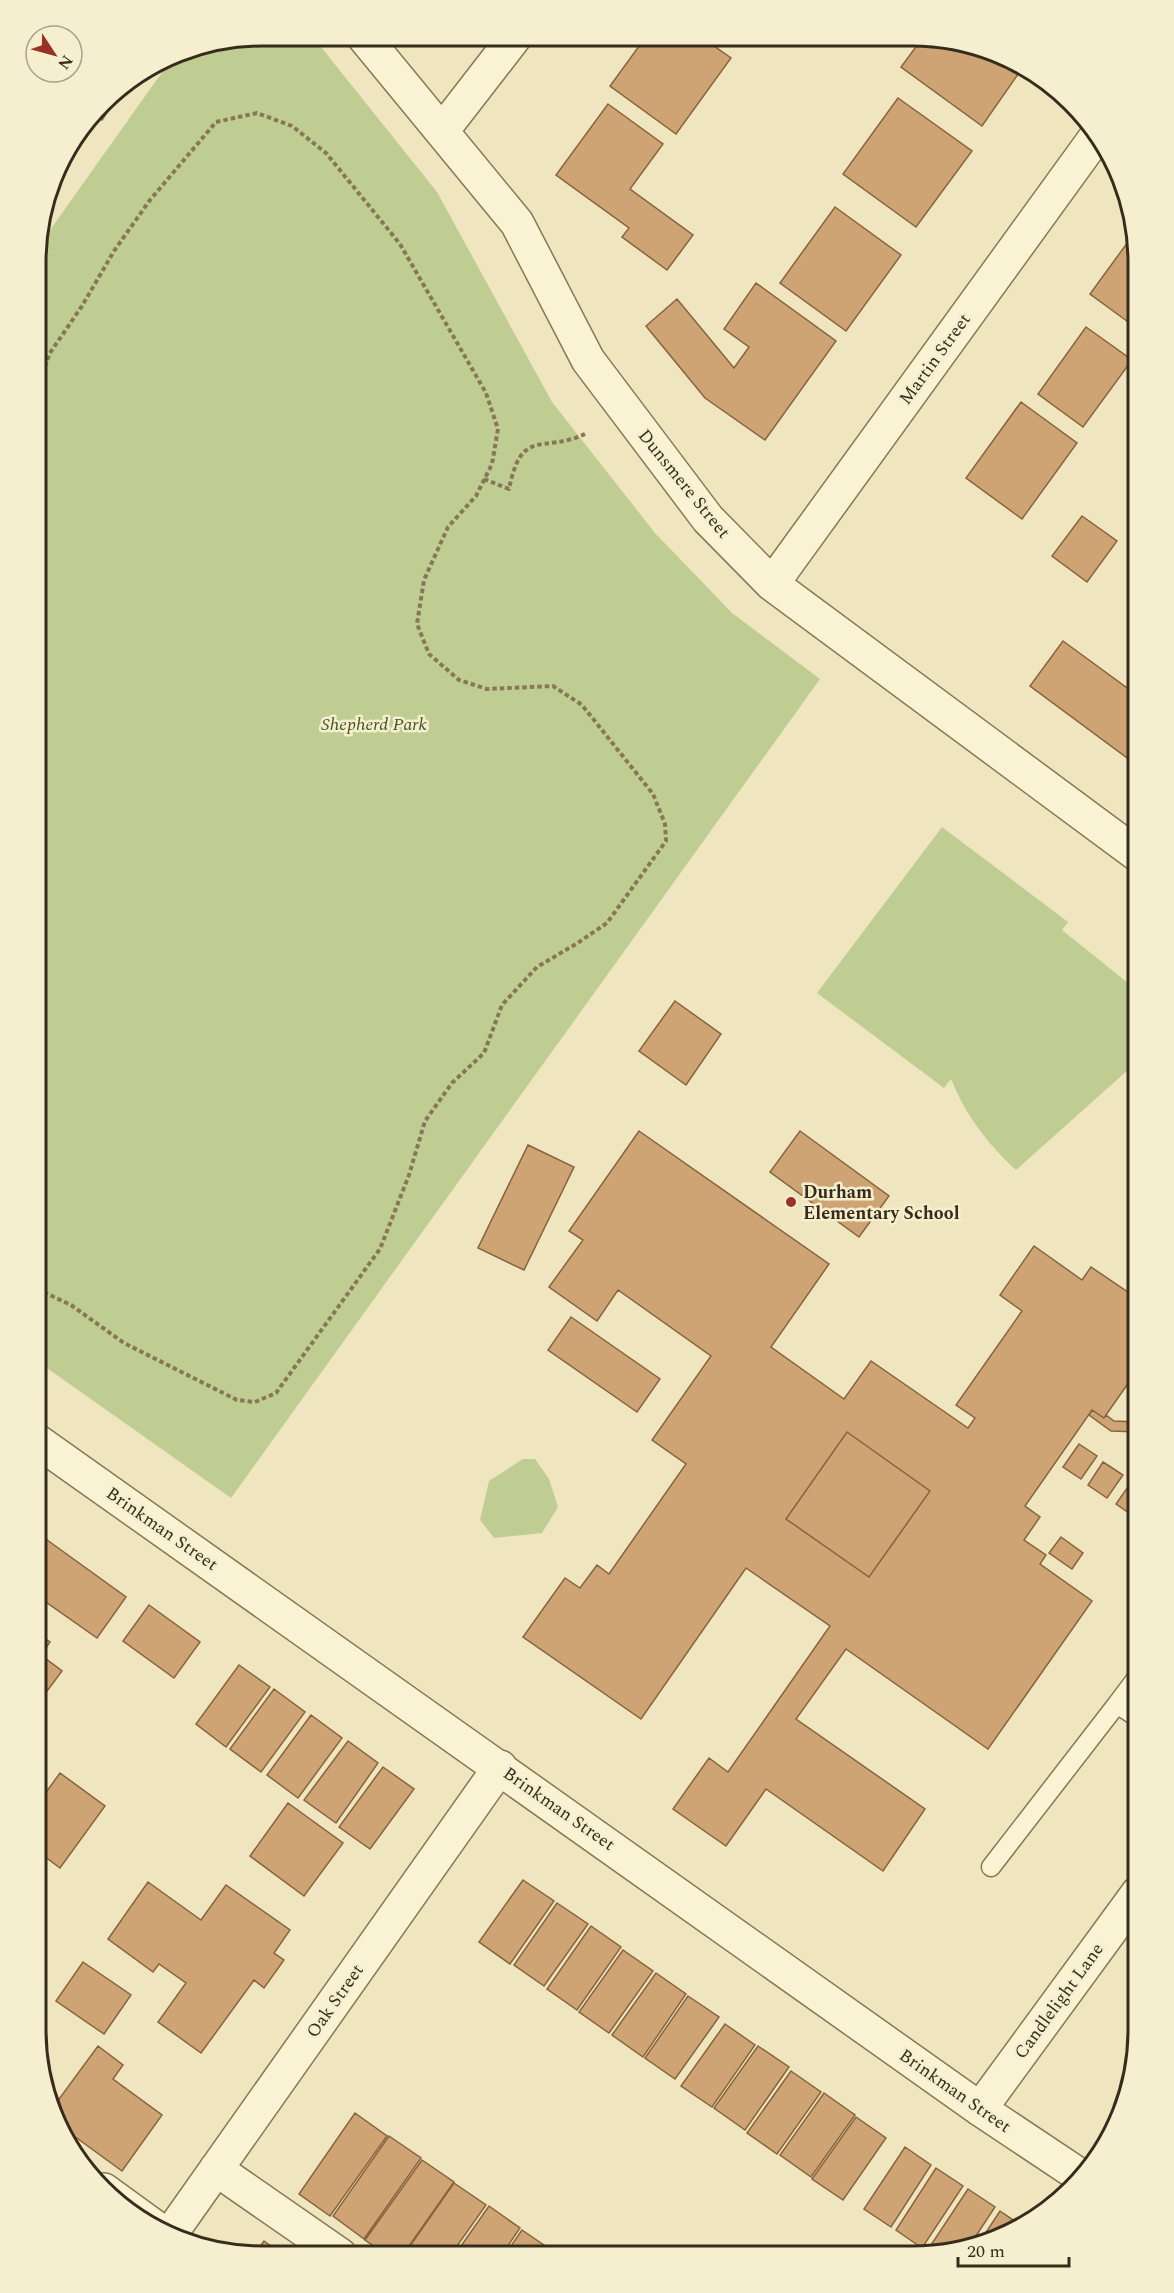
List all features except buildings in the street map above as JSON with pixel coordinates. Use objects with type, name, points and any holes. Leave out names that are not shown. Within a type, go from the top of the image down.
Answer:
[{"type":"street","name":"Dunsmere Street","points":[[371,46],[517,223],[588,360],[708,519],[772,584],[1128,848]]},
{"type":"street","points":[[442,131],[508,46]]},
{"type":"street","name":"Martin Street","points":[[772,584],[1091,143]]},
{"type":"street","name":"Brinkman Street","points":[[46,1447],[980,2109],[1075,2172]]},
{"type":"street","name":"Oak Street","points":[[174,2227],[500,1767]]},
{"type":"street","name":"Candlelight Lane","points":[[980,2109],[1128,1907]]},
{"type":"street","points":[[216,2169],[327,2246]]},
{"type":"lane","points":[[991,1867],[1128,1689]]},
{"type":"lane","points":[[1117,1704],[1128,1711]]},
{"type":"path","points":[[46,364],[50,353],[82,306],[114,251],[150,200],[216,122],[256,113],[292,126],[326,153],[400,244],[486,393],[498,429],[492,464],[476,496],[448,526],[424,580],[417,624],[429,654],[459,680],[487,689],[553,686],[582,705],[653,794],[665,824],[666,841],[607,923],[537,967],[502,1005],[484,1053],[452,1083],[425,1121],[409,1175],[380,1249],[276,1393],[255,1402],[237,1400],[124,1343],[71,1305],[46,1293]]},
{"type":"path","points":[[484,479],[509,489],[514,464],[524,450],[538,442],[569,441],[585,434]]},
{"type":"green space","name":"Shepherd Park","points":[[320,46],[437,192],[552,402],[655,533],[732,613],[820,679],[231,1498],[46,1367],[46,263],[48,232],[163,71],[193,58],[234,48]]},
{"type":"green space","points":[[942,827],[1068,922],[1062,930],[1128,983],[1128,1070],[1016,1170],[978,1128],[963,1105],[951,1079],[944,1088],[817,993]]},
{"type":"green space","points":[[523,1459],[535,1459],[549,1479],[558,1507],[542,1533],[494,1538],[480,1520],[489,1481]]},
{"type":"place","name":"Durham Elementary School","points":[[791,1202]]}]
